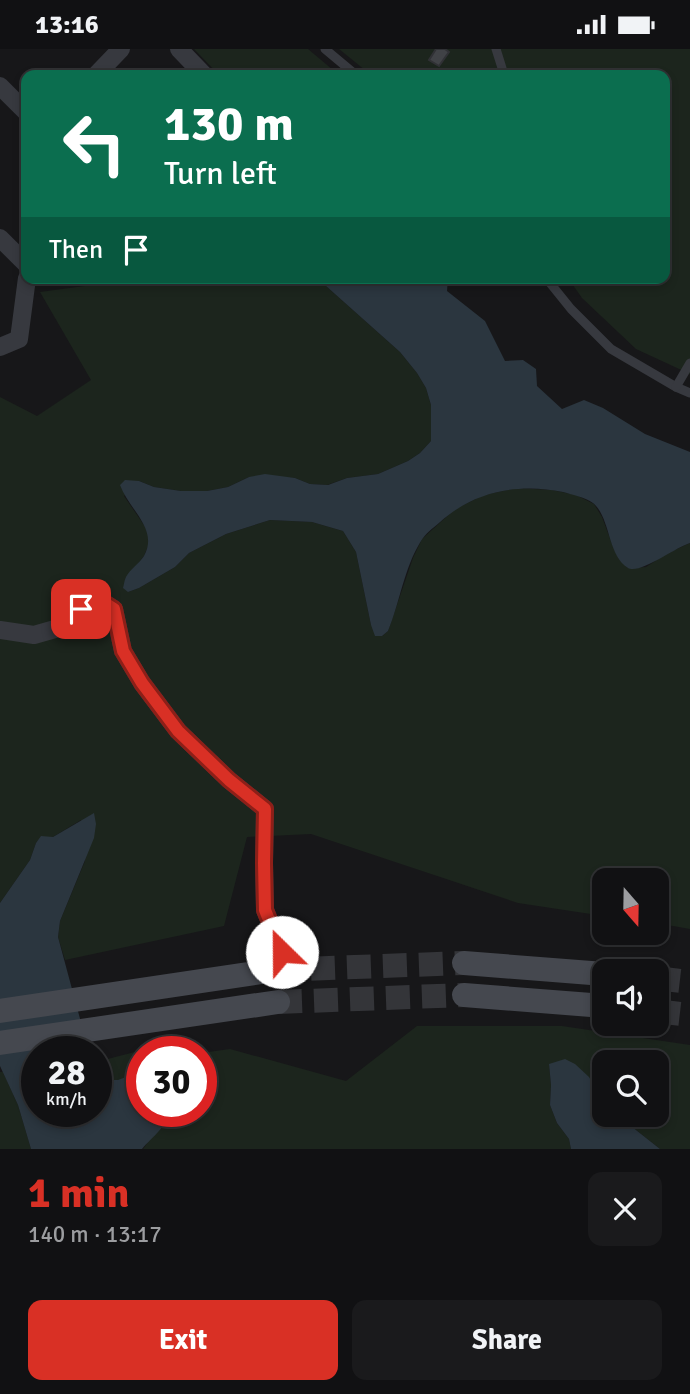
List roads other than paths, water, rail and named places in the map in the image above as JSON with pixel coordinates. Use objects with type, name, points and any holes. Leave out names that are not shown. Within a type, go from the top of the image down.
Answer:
[{"type":"street","points":[[179,49],[199,70]]},
{"type":"street","points":[[100,70],[114,52]]},
{"type":"street","points":[[0,86],[21,106]]},
{"type":"street","points":[[0,237],[21,259]]},
{"type":"street","points":[[0,347],[19,339],[26,284]]},
{"type":"street","points":[[0,631],[34,635],[62,627],[81,609],[100,600],[114,609],[123,651],[142,683],[178,731],[229,780],[265,809],[265,910],[279,961],[0,1011]]},
{"type":"street","points":[[464,963],[592,973]]},
{"type":"street","points":[[464,995],[592,1005]]},
{"type":"street","points":[[0,1043],[278,1002]]},
{"type":"lane","points":[[325,49],[350,70]]},
{"type":"lane","points":[[496,49],[501,70]]},
{"type":"lane","points":[[551,284],[611,349],[690,393]]},
{"type":"lane","points":[[676,387],[690,363]]},
{"type":"tunnel","points":[[275,970],[464,963]]},
{"type":"tunnel","points":[[669,980],[690,982]]},
{"type":"tunnel","points":[[278,1002],[464,995]]},
{"type":"tunnel","points":[[669,1013],[690,1015]]}]
